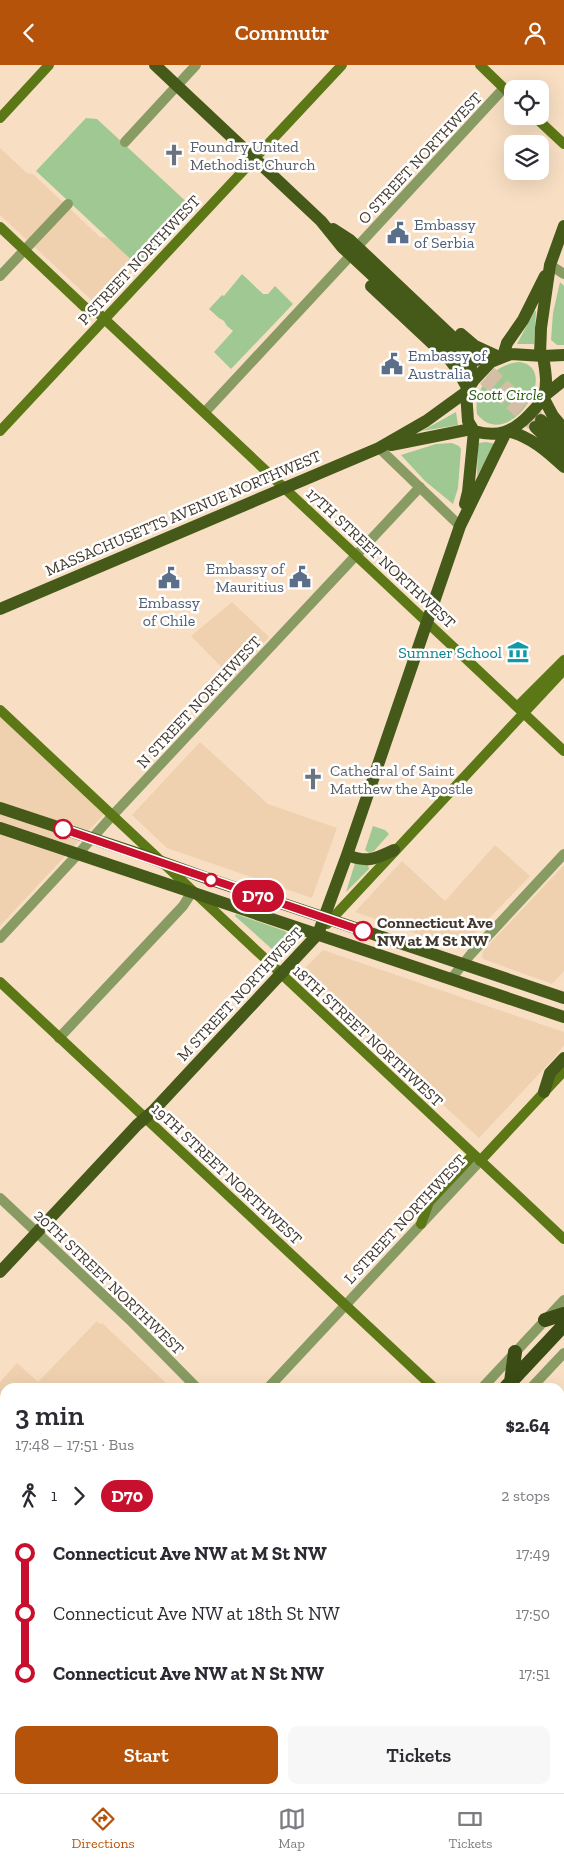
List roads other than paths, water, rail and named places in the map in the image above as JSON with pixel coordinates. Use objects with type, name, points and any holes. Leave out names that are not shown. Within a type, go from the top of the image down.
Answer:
[{"type":"highway","points":[[545,1320],[564,1314]]},
{"type":"highway","points":[[511,1383],[564,1325]]},
{"type":"highway","points":[[509,1383],[515,1352]]},
{"type":"main road","points":[[0,118],[49,65]]},
{"type":"main road","points":[[155,65],[474,364]]},
{"type":"main road","name":"P STREET NORTHWEST","points":[[0,431],[342,65]]},
{"type":"main road","points":[[480,65],[504,88]]},
{"type":"main road","points":[[544,125],[564,144]]},
{"type":"main road","points":[[501,357],[523,320],[550,265],[564,226]]},
{"type":"main road","name":"17TH STREET NORTHWEST","points":[[0,227],[90,311],[97,312],[564,751]]},
{"type":"main road","points":[[354,251],[388,265],[472,343],[501,357]]},
{"type":"main road","points":[[318,934],[327,919],[347,855],[460,526],[468,492],[472,430],[466,408],[467,391],[453,364],[369,284],[354,251]]},
{"type":"main road","points":[[550,265],[541,328],[541,356],[546,379],[543,397],[564,429]]},
{"type":"main road","points":[[467,391],[491,362],[501,357],[515,353],[541,356],[564,355]]},
{"type":"main road","points":[[460,526],[507,431],[523,422],[543,397],[564,380]]},
{"type":"main road","name":"MASSACHUSETTS AVENUE NORTHWEST","points":[[0,609],[379,448],[426,421],[467,391]]},
{"type":"main road","points":[[564,442],[538,424],[564,455]]},
{"type":"main road","points":[[472,430],[483,434],[507,431],[520,434],[535,442],[564,467]]},
{"type":"main road","name":"MASSACHUSETTS AVENUE NORTHWEST","points":[[379,448],[472,430]]},
{"type":"main road","points":[[327,919],[394,851],[564,660]]},
{"type":"main road","points":[[520,710],[564,670]]},
{"type":"main road","name":"18TH STREET NORTHWEST","points":[[0,710],[564,1239]]},
{"type":"main road","points":[[4,809],[564,998]]},
{"type":"main road","points":[[0,828],[564,1017]]},
{"type":"main road","points":[[347,855],[362,860],[370,860],[394,851]]},
{"type":"main road","name":"M STREET NORTHWEST","points":[[0,1272],[318,934]]},
{"type":"main road","name":"19TH STREET NORTHWEST","points":[[0,982],[429,1383]]},
{"type":"main road","points":[[544,1092],[550,1073],[564,1058]]},
{"type":"main road","name":"L STREET NORTHWEST","points":[[477,1158],[564,1071]]},
{"type":"street","points":[[125,142],[196,65]]},
{"type":"street","name":"O STREET NORTHWEST","points":[[204,412],[504,88]]},
{"type":"street","points":[[0,276],[68,203]]},
{"type":"street","points":[[550,265],[564,274]]},
{"type":"street","points":[[379,448],[460,526]]},
{"type":"street","name":"N STREET NORTHWEST","points":[[0,938],[420,487]]},
{"type":"street","points":[[451,979],[462,964],[564,854]]},
{"type":"street","points":[[59,1038],[183,906],[192,892]]},
{"type":"street","name":"L STREET NORTHWEST","points":[[273,1383],[421,1224],[477,1158]]},
{"type":"street","name":"20TH STREET NORTHWEST","points":[[0,1198],[130,1320],[192,1383]]},
{"type":"street","points":[[486,1383],[564,1300]]},
{"type":"street","points":[[536,1383],[564,1353]]},
{"type":"tunnel","points":[[477,360],[539,418]]},
{"type":"tunnel","points":[[471,367],[533,425]]},
{"type":"place","name":"Foundry United Methodist Church","points":[[174,155]]},
{"type":"place","name":"Embassy of Serbia","points":[[398,233]]},
{"type":"place","name":"Embassy of Australia","points":[[392,364]]},
{"type":"place","name":"Embassy of Mauritius","points":[[300,577]]},
{"type":"place","name":"Embassy of Chile","points":[[169,578]]},
{"type":"place","name":"Sumner School","points":[[518,652]]},
{"type":"place","name":"Cathedral of Saint Matthew the Apostle","points":[[313,779]]},
{"type":"place","name":"Connecticut Ave NW at M St NW","points":[[363,931]]},
{"type":"park label","name":"Scott Circle","points":[[506,394]]}]
